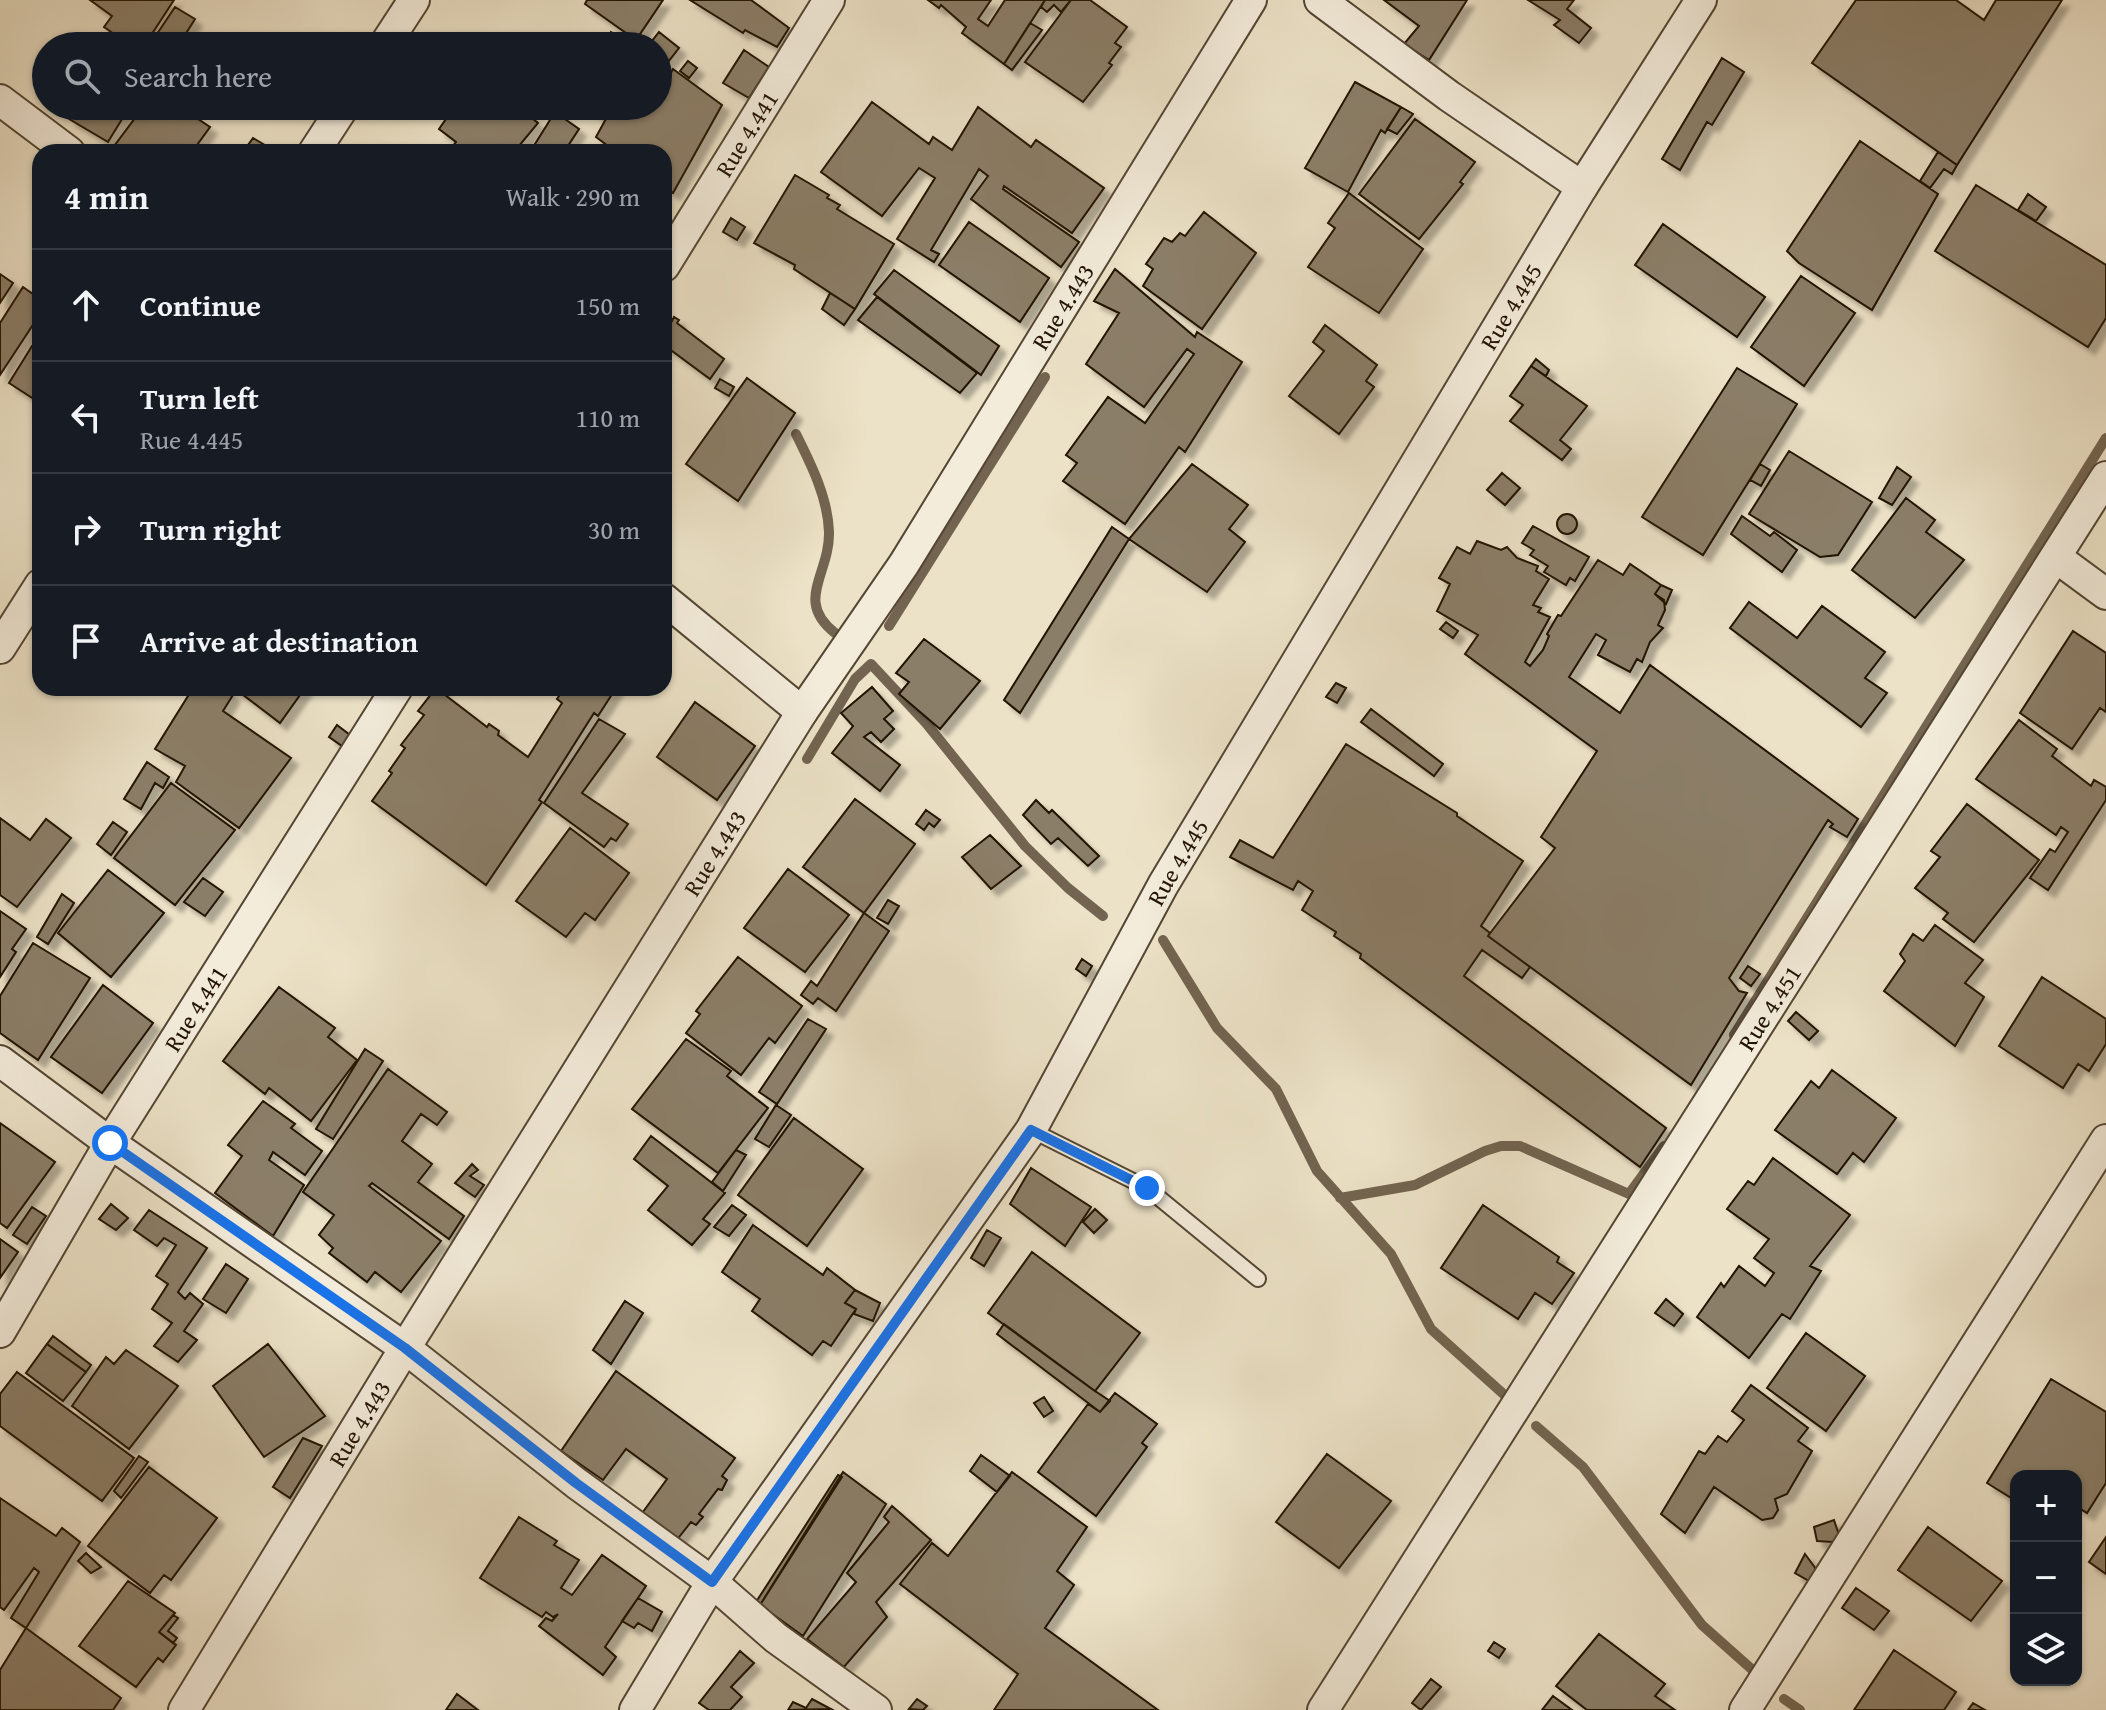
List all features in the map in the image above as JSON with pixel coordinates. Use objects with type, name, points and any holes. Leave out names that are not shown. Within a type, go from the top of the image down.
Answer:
[{"type":"street","points":[[393,32],[414,0]]},
{"type":"street","name":"Rue 4.441","points":[[672,253],[829,0]]},
{"type":"street","name":"Rue 4.443","points":[[184,1710],[405,1348],[802,712],[904,564],[1251,0]]},
{"type":"street","points":[[1320,0],[1449,96],[1582,187]]},
{"type":"street","name":"Rue 4.445","points":[[635,1710],[712,1582],[1031,1130],[1163,885],[1582,187],[1701,0]]},
{"type":"street","points":[[0,100],[58,144]]},
{"type":"street","points":[[319,144],[335,120]]},
{"type":"street","name":"Rue 4.451","points":[[1323,1710],[2106,477]]},
{"type":"street","points":[[2057,558],[2106,594]]},
{"type":"street","points":[[0,648],[32,598]]},
{"type":"street","points":[[672,606],[802,712]]},
{"type":"street","name":"Rue 4.441","points":[[0,1332],[110,1143],[392,696]]},
{"type":"street","points":[[0,1061],[110,1143],[405,1348],[576,1483],[712,1582],[776,1638],[876,1710]]},
{"type":"street","points":[[1745,1710],[2106,1140]]},
{"type":"lane","points":[[1031,1130],[1147,1188],[1258,1279]]},
{"type":"building","points":[[90,0],[174,0],[153,32],[111,32],[104,27],[112,16]]},
{"type":"building","points":[[587,0],[663,0],[641,32],[625,32],[585,4]]},
{"type":"building","points":[[690,0],[751,0],[789,28],[777,47],[745,30],[743,33]]},
{"type":"building","points":[[928,0],[991,0],[978,19],[988,26],[1005,0],[1045,0],[1004,64],[962,33],[966,27],[941,5],[939,8]]},
{"type":"building","points":[[1045,0],[1071,0],[1061,12],[1054,5],[1047,12],[1041,7]]},
{"type":"building","points":[[1071,0],[1090,0],[1127,27],[1115,43],[1121,47],[1109,63],[1112,65],[1083,102],[1025,62]]},
{"type":"building","points":[[1384,0],[1467,0],[1429,60],[1404,44],[1419,26]]},
{"type":"building","points":[[1528,0],[1574,0],[1567,9],[1591,28],[1579,43],[1554,25],[1560,20]]},
{"type":"building","points":[[1856,0],[1956,0],[1984,20],[1996,0],[2062,0],[1957,165],[1812,63]]},
{"type":"building","points":[[175,7],[195,19],[187,32],[158,32]]},
{"type":"building","points":[[1030,23],[1042,30],[1012,70],[1004,64]]},
{"type":"building","points":[[672,42],[679,48],[672,57]]},
{"type":"building","points":[[744,50],[769,67],[749,98],[723,83]]},
{"type":"building","points":[[1722,58],[1744,72],[1712,125],[1707,122],[1680,170],[1662,159]]},
{"type":"building","points":[[688,61],[697,68],[689,78],[680,71]]},
{"type":"building","points":[[672,71],[722,105],[673,193],[672,144],[605,144],[596,137],[605,120],[672,120]]},
{"type":"building","points":[[1355,82],[1401,107],[1385,133],[1381,130],[1348,192],[1305,168]]},
{"type":"building","points":[[872,102],[929,144],[933,137],[952,150],[978,107],[1031,147],[1036,140],[1104,188],[1072,233],[1004,186],[1003,189],[1079,242],[1061,267],[971,199],[988,176],[979,169],[931,250],[939,254],[934,262],[897,239],[935,178],[919,168],[882,216],[821,172]]},
{"type":"building","points":[[1401,107],[1413,114],[1397,134],[1387,129]]},
{"type":"building","points":[[1415,119],[1475,162],[1460,182],[1463,184],[1419,239],[1359,194]]},
{"type":"building","points":[[71,120],[121,120],[108,142]]},
{"type":"building","points":[[134,120],[200,120],[210,127],[198,144],[116,144]]},
{"type":"building","points":[[445,120],[534,120],[538,123],[521,144],[454,144],[456,142],[439,129]]},
{"type":"building","points":[[550,120],[566,120],[579,129],[569,144],[535,144]]},
{"type":"building","points":[[253,138],[263,144],[249,144]]},
{"type":"building","points":[[1860,141],[1938,194],[1872,310],[1799,263],[1787,251]]},
{"type":"building","points":[[1938,152],[1957,165],[1952,174],[1944,169],[1930,188],[1920,181]]},
{"type":"building","points":[[795,175],[829,195],[827,198],[840,205],[837,209],[894,244],[855,309],[794,269],[795,265],[754,243]]},
{"type":"building","points":[[1976,185],[2106,265],[2106,318],[2088,347],[1935,251]]},
{"type":"building","points":[[1349,193],[1423,249],[1379,313],[1308,267],[1335,228],[1328,223]]},
{"type":"building","points":[[2028,194],[2046,207],[2036,221],[2018,210]]},
{"type":"building","points":[[1204,212],[1256,253],[1202,329],[1143,286],[1153,269],[1146,264],[1164,238],[1172,242],[1180,233],[1185,236]]},
{"type":"building","points":[[731,218],[745,227],[737,240],[723,232]]},
{"type":"building","points":[[969,222],[1049,278],[1020,322],[939,265]]},
{"type":"building","points":[[1663,224],[1765,297],[1737,337],[1635,265]]},
{"type":"building","points":[[1115,269],[1195,337],[1197,332],[1242,362],[1185,452],[1179,447],[1125,524],[1063,481],[1077,463],[1066,455],[1108,397],[1145,423],[1194,354],[1187,349],[1144,407],[1086,364],[1119,313],[1094,301]]},
{"type":"building","points":[[894,270],[999,346],[981,375],[874,294]]},
{"type":"building","points":[[0,274],[13,283],[0,303]]},
{"type":"building","points":[[1801,276],[1855,313],[1804,386],[1751,347]]},
{"type":"building","points":[[23,287],[32,293],[32,326],[0,375],[0,323]]},
{"type":"building","points":[[830,293],[855,309],[844,325],[822,309]]},
{"type":"building","points":[[877,297],[977,373],[960,393],[858,320]]},
{"type":"building","points":[[674,317],[679,320],[677,323],[724,359],[710,379],[672,351]]},
{"type":"building","points":[[1325,325],[1377,365],[1366,381],[1374,387],[1339,434],[1289,396],[1324,351],[1313,342]]},
{"type":"building","points":[[32,346],[32,398],[9,383]]},
{"type":"building","points":[[1536,359],[1549,370],[1546,376],[1531,366]]},
{"type":"building","points":[[1531,366],[1587,406],[1560,440],[1571,449],[1562,460],[1510,421],[1523,405],[1510,396]]},
{"type":"building","points":[[1737,368],[1797,404],[1703,555],[1642,517]]},
{"type":"building","points":[[747,378],[795,413],[738,501],[686,464]]},
{"type":"building","points":[[720,379],[734,387],[729,396],[715,388]]},
{"type":"building","points":[[1789,451],[1872,502],[1838,555],[1820,557],[1749,514]]},
{"type":"building","points":[[1192,464],[1248,505],[1229,529],[1245,542],[1207,592],[1129,539]]},
{"type":"building","points":[[1760,464],[1770,470],[1761,486],[1750,480]]},
{"type":"building","points":[[1897,467],[1911,477],[1892,505],[1879,498]]},
{"type":"building","points":[[1502,473],[1520,488],[1505,505],[1487,490]]},
{"type":"building","points":[[1906,498],[1935,520],[1926,532],[1964,560],[1915,618],[1852,570]]},
{"type":"building","points":[[1567,514],[1574,517],[1577,524],[1574,531],[1567,534],[1560,531],[1557,524],[1560,517]]},
{"type":"building","points":[[1742,516],[1770,536],[1774,532],[1797,550],[1782,572],[1731,534]]},
{"type":"building","points":[[1533,526],[1589,557],[1575,581],[1570,578],[1566,585],[1544,572],[1548,566],[1530,555],[1534,550],[1522,543]]},
{"type":"building","points":[[1112,527],[1129,539],[1020,713],[1004,700]]},
{"type":"building","points":[[1477,541],[1501,550],[1507,547],[1517,558],[1538,566],[1536,571],[1549,579],[1533,605],[1541,608],[1538,612],[1550,617],[1525,662],[1530,666],[1543,650],[1549,636],[1547,634],[1558,615],[1561,616],[1598,560],[1623,575],[1630,564],[1661,585],[1655,594],[1664,600],[1665,610],[1658,625],[1663,628],[1650,642],[1642,662],[1637,659],[1630,672],[1598,655],[1606,640],[1596,634],[1569,677],[1620,713],[1650,665],[1858,819],[1847,837],[1830,827],[1833,824],[1828,820],[1729,978],[1739,991],[1747,993],[1691,1085],[1488,936],[1555,848],[1541,837],[1597,751],[1465,654],[1478,635],[1437,611],[1450,584],[1439,578],[1457,547],[1470,554]]},
{"type":"building","points":[[1661,585],[1672,590],[1666,604],[1655,594]]},
{"type":"building","points":[[1749,602],[1797,638],[1822,606],[1885,652],[1865,678],[1887,693],[1861,727],[1730,628]]},
{"type":"building","points":[[1446,622],[1458,631],[1453,638],[1440,629]]},
{"type":"building","points":[[2073,631],[2106,653],[2106,712],[2100,708],[2072,749],[2020,713]]},
{"type":"building","points":[[924,639],[980,681],[940,729],[899,694],[909,682],[896,673]]},
{"type":"building","points":[[1336,683],[1346,688],[1337,703],[1326,697]]},
{"type":"building","points":[[872,687],[893,711],[884,719],[894,729],[881,742],[871,732],[864,737],[900,765],[880,791],[832,753],[853,726],[841,713]]},
{"type":"building","points":[[188,696],[232,696],[223,711],[291,758],[239,828],[176,782],[185,766],[155,749]]},
{"type":"building","points":[[245,696],[299,696],[280,723]]},
{"type":"building","points":[[430,696],[446,696],[487,727],[489,724],[499,731],[498,735],[528,757],[562,703],[557,699],[559,696],[611,696],[598,716],[594,713],[539,800],[542,802],[486,885],[372,801],[405,748],[401,745],[424,715],[418,711]]},
{"type":"building","points":[[695,702],[755,746],[717,800],[657,757]]},
{"type":"building","points":[[1371,709],[1443,764],[1434,776],[1361,722]]},
{"type":"building","points":[[599,719],[625,734],[582,793],[628,824],[616,841],[611,838],[604,847],[544,803]]},
{"type":"building","points":[[2019,720],[2057,749],[2052,756],[2091,786],[2094,780],[2106,787],[2106,800],[2048,890],[2030,878],[2050,849],[2055,852],[2068,832],[2061,827],[2056,835],[1976,779]]},
{"type":"building","points":[[337,725],[350,735],[342,746],[329,737]]},
{"type":"building","points":[[1346,744],[1457,813],[1457,816],[1523,861],[1481,926],[1490,933],[1488,936],[1530,967],[1522,978],[1482,950],[1464,976],[1666,1128],[1640,1167],[1360,958],[1361,954],[1334,936],[1336,932],[1302,910],[1313,891],[1298,881],[1293,890],[1230,857],[1240,840],[1273,858]]},
{"type":"building","points":[[147,762],[169,777],[163,788],[155,783],[141,809],[124,799]]},
{"type":"building","points":[[171,783],[235,830],[175,905],[114,858]]},
{"type":"building","points":[[855,799],[915,844],[864,913],[803,867]]},
{"type":"building","points":[[1036,800],[1049,813],[1052,810],[1099,856],[1088,866],[1058,838],[1051,844],[1023,815]]},
{"type":"building","points":[[1967,804],[2039,860],[1974,942],[1943,919],[1948,913],[1915,888],[1940,857],[1931,851]]},
{"type":"building","points":[[926,810],[940,820],[934,827],[929,823],[924,830],[916,824]]},
{"type":"building","points":[[0,818],[30,840],[46,819],[71,838],[17,907],[0,895]]},
{"type":"building","points":[[113,822],[127,832],[111,855],[97,844]]},
{"type":"building","points":[[570,828],[629,873],[595,920],[585,913],[566,937],[516,901]]},
{"type":"building","points":[[990,835],[1021,866],[991,889],[962,857]]},
{"type":"building","points":[[788,869],[849,915],[805,972],[744,928]]},
{"type":"building","points":[[108,870],[164,913],[111,977],[58,933]]},
{"type":"building","points":[[203,878],[223,892],[205,916],[184,902]]},
{"type":"building","points":[[62,894],[74,903],[48,944],[37,937]]},
{"type":"building","points":[[888,900],[899,906],[888,924],[877,918]]},
{"type":"building","points":[[0,911],[26,929],[12,949],[16,952],[0,977]]},
{"type":"building","points":[[864,913],[889,931],[836,1011],[818,998],[813,1004],[801,995],[811,981],[817,986]]},
{"type":"building","points":[[1935,925],[1983,960],[1965,983],[1984,997],[1955,1046],[1884,991],[1905,961],[1900,954],[1913,934],[1923,941]]},
{"type":"building","points":[[33,943],[90,978],[38,1060],[0,1033],[0,996]]},
{"type":"building","points":[[738,957],[802,1006],[775,1043],[769,1038],[741,1075],[686,1033],[700,1014],[696,1011]]},
{"type":"building","points":[[1082,959],[1092,966],[1086,976],[1076,969]]},
{"type":"building","points":[[1748,966],[1760,974],[1751,986],[1740,978]]},
{"type":"building","points":[[2042,977],[2106,1019],[2106,1044],[2089,1071],[2078,1064],[2063,1088],[1999,1046]]},
{"type":"building","points":[[103,985],[153,1023],[102,1093],[51,1057]]},
{"type":"building","points":[[279,987],[335,1028],[328,1037],[357,1060],[311,1121],[269,1088],[265,1094],[223,1061]]},
{"type":"building","points":[[1796,1012],[1818,1031],[1809,1040],[1788,1021]]},
{"type":"building","points":[[808,1019],[826,1029],[777,1104],[759,1092]]},
{"type":"building","points":[[686,1039],[731,1071],[727,1076],[768,1108],[718,1173],[632,1109]]},
{"type":"building","points":[[365,1049],[383,1061],[333,1139],[316,1129]]},
{"type":"building","points":[[388,1069],[447,1112],[437,1125],[421,1114],[402,1141],[432,1164],[418,1182],[464,1216],[449,1239],[372,1183],[369,1186],[441,1241],[401,1292],[375,1272],[367,1282],[329,1253],[333,1248],[319,1235],[334,1215],[303,1192]]},
{"type":"building","points":[[1832,1070],[1896,1118],[1864,1162],[1853,1153],[1837,1174],[1775,1130],[1811,1081],[1819,1088]]},
{"type":"building","points":[[263,1101],[295,1124],[291,1128],[322,1151],[305,1175],[273,1152],[269,1160],[304,1185],[273,1236],[215,1193],[242,1156],[228,1145]]},
{"type":"building","points":[[776,1105],[791,1115],[769,1147],[755,1139]]},
{"type":"building","points":[[794,1118],[863,1169],[807,1246],[738,1195]]},
{"type":"building","points":[[0,1123],[55,1162],[7,1228],[0,1223]]},
{"type":"building","points":[[651,1136],[725,1193],[703,1219],[710,1224],[692,1245],[648,1210],[668,1186],[634,1159]]},
{"type":"building","points":[[736,1150],[746,1155],[723,1191],[712,1182]]},
{"type":"building","points":[[1773,1158],[1850,1215],[1810,1266],[1821,1271],[1790,1319],[1782,1314],[1749,1358],[1697,1317],[1721,1283],[1724,1287],[1739,1266],[1765,1286],[1774,1273],[1754,1258],[1769,1239],[1727,1209],[1748,1181],[1754,1185]]},
{"type":"building","points":[[472,1164],[478,1170],[470,1176],[484,1185],[475,1197],[455,1183]]},
{"type":"building","points":[[1031,1168],[1091,1207],[1065,1246],[1010,1204]]},
{"type":"building","points":[[111,1204],[128,1218],[116,1230],[99,1219]]},
{"type":"building","points":[[732,1205],[746,1215],[729,1236],[714,1227]]},
{"type":"building","points":[[1483,1205],[1559,1257],[1557,1262],[1574,1273],[1552,1304],[1535,1293],[1518,1319],[1441,1268]]},
{"type":"building","points":[[32,1207],[46,1216],[27,1244],[13,1235]]},
{"type":"building","points":[[1095,1209],[1107,1220],[1094,1233],[1083,1222]]},
{"type":"building","points":[[149,1210],[207,1248],[178,1292],[185,1299],[190,1293],[203,1304],[184,1331],[197,1340],[178,1362],[154,1346],[172,1323],[152,1309],[168,1284],[156,1276],[176,1245],[164,1238],[157,1246],[134,1230]]},
{"type":"building","points":[[753,1225],[823,1275],[827,1268],[855,1290],[845,1303],[856,1309],[831,1346],[823,1341],[812,1355],[752,1311],[760,1299],[722,1272]]},
{"type":"building","points":[[987,1230],[1001,1238],[984,1266],[971,1258]]},
{"type":"building","points":[[0,1239],[18,1252],[0,1278]]},
{"type":"building","points":[[1032,1252],[1140,1333],[1095,1391],[988,1313]]},
{"type":"building","points":[[226,1264],[248,1279],[226,1313],[203,1299]]},
{"type":"building","points":[[855,1290],[880,1303],[873,1321],[854,1314],[856,1309],[845,1303]]},
{"type":"building","points":[[1666,1299],[1683,1314],[1674,1326],[1655,1313]]},
{"type":"building","points":[[625,1301],[643,1313],[611,1364],[593,1350]]},
{"type":"building","points":[[1004,1324],[1110,1401],[1100,1412],[997,1334]]},
{"type":"building","points":[[1806,1333],[1865,1376],[1826,1431],[1767,1388]]},
{"type":"building","points":[[53,1336],[91,1365],[86,1372],[47,1344]]},
{"type":"building","points":[[47,1344],[86,1372],[63,1401],[26,1373]]},
{"type":"building","points":[[268,1344],[325,1416],[264,1457],[213,1386]]},
{"type":"building","points":[[126,1350],[178,1386],[129,1449],[72,1406],[106,1357],[114,1364]]},
{"type":"building","points":[[616,1371],[735,1458],[722,1476],[727,1480],[722,1490],[718,1489],[699,1514],[703,1517],[696,1525],[691,1522],[676,1541],[640,1516],[667,1479],[626,1449],[603,1480],[561,1451]]},
{"type":"building","points":[[17,1372],[134,1458],[102,1501],[0,1426],[0,1394]]},
{"type":"building","points":[[2051,1379],[2106,1412],[2106,1483],[2087,1513],[2082,1510],[2082,1470],[2010,1470],[2010,1497],[1987,1483]]},
{"type":"building","points":[[1751,1385],[1808,1428],[1798,1441],[1812,1451],[1787,1494],[1775,1499],[1778,1510],[1773,1518],[1762,1520],[1714,1487],[1685,1533],[1661,1514],[1699,1451],[1705,1454],[1718,1436],[1727,1442],[1744,1420],[1732,1411]]},
{"type":"building","points":[[1115,1393],[1157,1424],[1142,1443],[1147,1447],[1096,1516],[1038,1472],[1088,1404],[1100,1412]]},
{"type":"building","points":[[1044,1397],[1053,1411],[1044,1417],[1034,1403]]},
{"type":"building","points":[[303,1438],[322,1446],[290,1498],[273,1487]]},
{"type":"building","points":[[1327,1454],[1391,1501],[1339,1568],[1276,1522]]},
{"type":"building","points":[[981,1455],[1010,1476],[997,1492],[970,1471]]},
{"type":"building","points":[[139,1456],[148,1462],[121,1498],[114,1491]]},
{"type":"building","points":[[149,1467],[217,1518],[171,1580],[164,1575],[150,1593],[88,1546]]},
{"type":"building","points":[[843,1472],[886,1504],[803,1636],[760,1605]]},
{"type":"building","points":[[1012,1472],[1087,1527],[1057,1571],[1074,1585],[1045,1628],[1158,1710],[994,1710],[1018,1674],[900,1584],[932,1543],[948,1556]]},
{"type":"building","points":[[838,1475],[842,1477],[760,1605],[756,1602]]},
{"type":"building","points":[[0,1498],[56,1536],[62,1528],[80,1542],[26,1628],[11,1618],[39,1572],[34,1568],[4,1610],[0,1607]]},
{"type":"building","points":[[892,1506],[931,1540],[876,1602],[887,1617],[844,1667],[807,1639],[856,1582],[847,1573],[889,1522],[884,1517]]},
{"type":"building","points":[[519,1517],[557,1541],[554,1545],[579,1560],[561,1588],[572,1595],[602,1555],[646,1586],[605,1647],[616,1657],[603,1675],[539,1626],[546,1618],[552,1621],[558,1614],[553,1617],[546,1612],[542,1617],[480,1578]]},
{"type":"building","points":[[1834,1520],[1839,1535],[1833,1542],[1817,1541],[1814,1527]]},
{"type":"building","points":[[1928,1527],[2002,1581],[1971,1621],[1898,1570]]},
{"type":"building","points":[[2106,1537],[2106,1574],[2089,1562]]},
{"type":"building","points":[[86,1553],[101,1567],[91,1573],[78,1561]]},
{"type":"building","points":[[1805,1554],[1816,1569],[1809,1581],[1795,1573]]},
{"type":"building","points":[[128,1581],[175,1613],[159,1632],[176,1645],[163,1662],[158,1658],[136,1687],[79,1646]]},
{"type":"building","points":[[1856,1588],[1889,1611],[1874,1630],[1842,1608]]},
{"type":"building","points":[[638,1598],[662,1612],[652,1631],[638,1623],[634,1628],[622,1621]]},
{"type":"building","points":[[173,1615],[178,1618],[168,1631],[177,1638],[173,1643],[159,1632]]},
{"type":"building","points":[[26,1628],[121,1698],[113,1710],[0,1710],[0,1670]]},
{"type":"building","points":[[1599,1634],[1665,1684],[1655,1696],[1675,1710],[1587,1710],[1556,1686]]},
{"type":"building","points":[[1494,1642],[1505,1649],[1499,1658],[1488,1651]]},
{"type":"building","points":[[1894,1650],[1956,1692],[1944,1710],[1854,1710]]},
{"type":"building","points":[[740,1651],[754,1663],[731,1687],[742,1697],[730,1710],[709,1710],[699,1703]]},
{"type":"building","points":[[1431,1679],[1441,1687],[1421,1710],[1412,1703]]},
{"type":"building","points":[[457,1694],[478,1710],[446,1710]]},
{"type":"building","points":[[1553,1696],[1572,1710],[1542,1710]]},
{"type":"building","points":[[812,1699],[831,1709],[788,1710],[793,1702],[806,1708]]},
{"type":"building","points":[[917,1699],[927,1706],[923,1710],[909,1709]]},
{"type":"building","points":[[1973,1703],[1985,1710],[1968,1710]]},
{"type":"waterway","points":[[889,626],[1045,377]]},
{"type":"waterway","points":[[796,434],[813,469],[826,507],[828,547],[815,598],[823,621],[835,633]]},
{"type":"waterway","points":[[1734,1035],[2106,438]]},
{"type":"waterway","points":[[807,759],[855,679],[871,664],[926,723],[1025,846],[1068,888],[1103,916]]},
{"type":"waterway","points":[[1163,940],[1217,1028],[1276,1089],[1317,1171],[1391,1254],[1431,1329],[1509,1399]]},
{"type":"waterway","points":[[1340,1198],[1415,1185],[1501,1146],[1520,1146],[1629,1194],[1664,1146]]},
{"type":"waterway","points":[[1536,1426],[1583,1467],[1702,1625],[1756,1673]]},
{"type":"waterway","points":[[1784,1699],[1800,1710]]},
{"type":"route","points":[[110,1143],[405,1348],[576,1483],[712,1582],[1031,1130],[1147,1188]]}]
